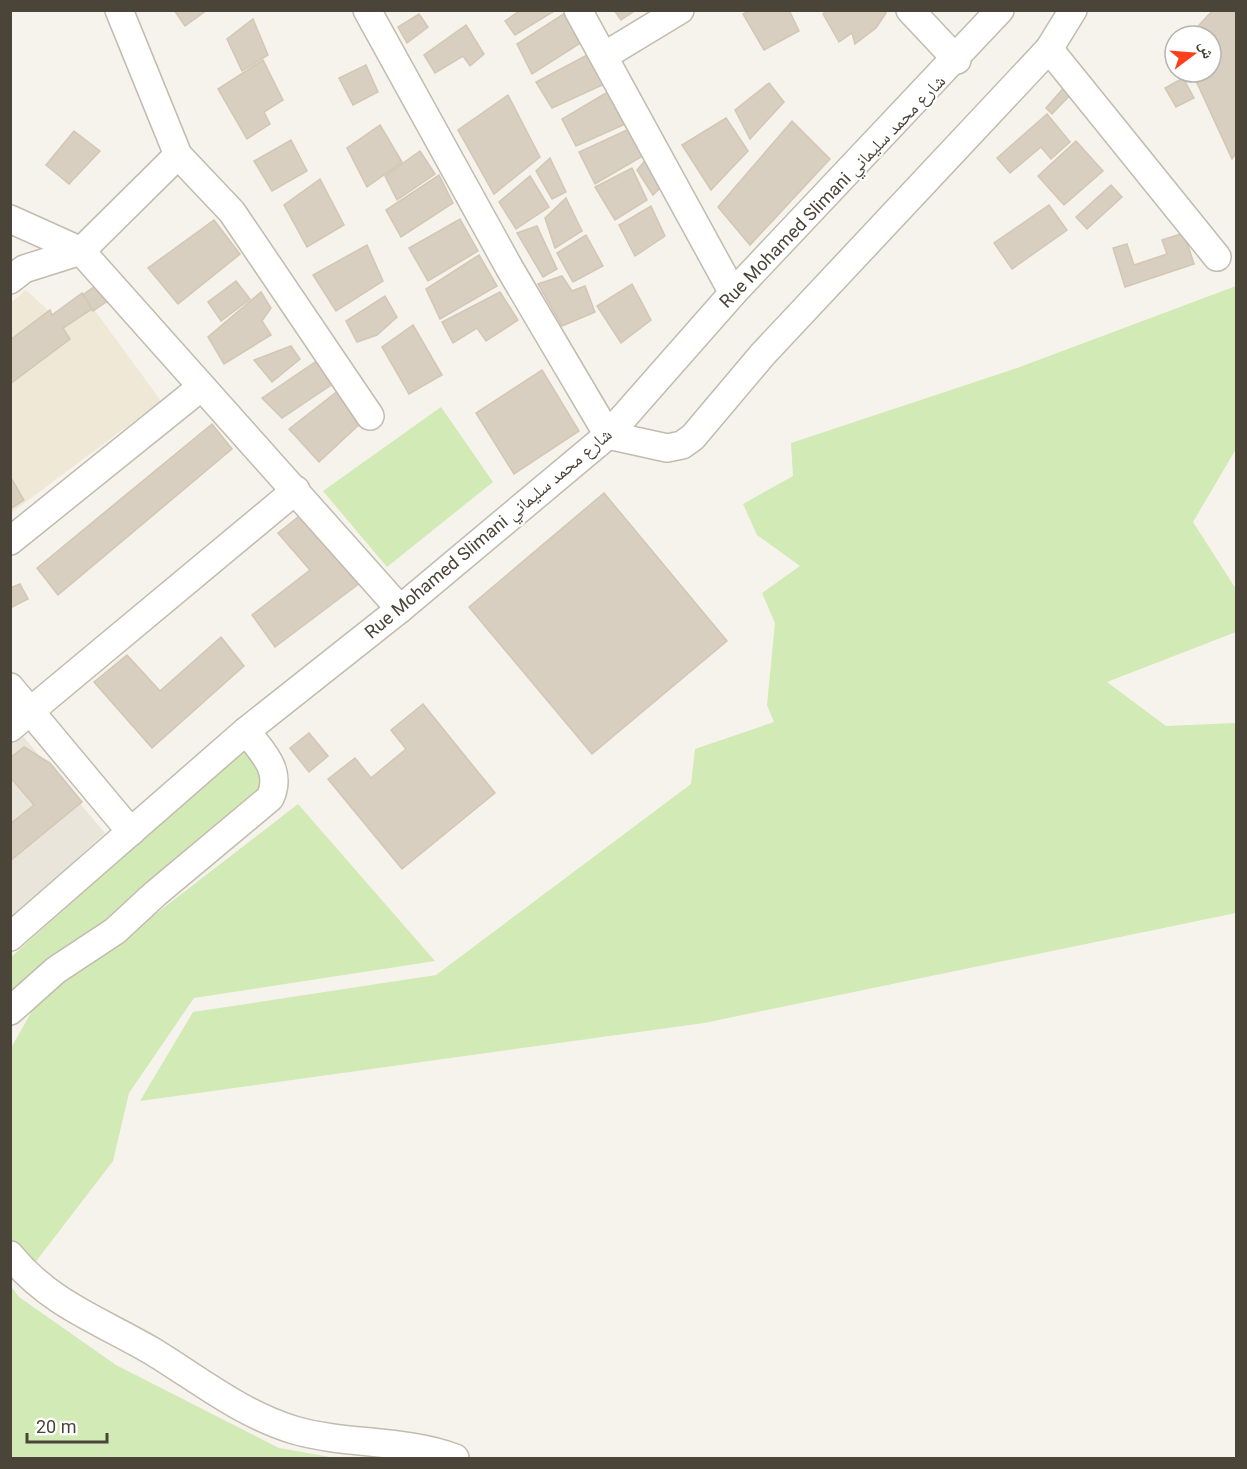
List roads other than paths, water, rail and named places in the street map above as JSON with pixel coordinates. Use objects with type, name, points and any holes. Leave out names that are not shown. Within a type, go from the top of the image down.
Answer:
[{"type":"street","points":[[119,10],[178,155],[232,212],[369,416]]},
{"type":"street","points":[[367,10],[510,269],[608,435],[667,448],[682,445],[693,436],[763,354],[1049,49],[1073,10]]},
{"type":"street","points":[[578,10],[733,293]]},
{"type":"street","points":[[604,56],[680,10]]},
{"type":"street","points":[[910,10],[957,60]]},
{"type":"street","name":"Rue Mohamed Slimani شارع محمد سليماني","points":[[10,937],[246,730],[400,609],[608,435],[733,293],[957,60],[1000,10]]},
{"type":"street","points":[[1049,49],[1217,257]]},
{"type":"street","points":[[10,280],[24,269],[81,251],[178,155]]},
{"type":"street","points":[[10,219],[81,251],[200,388],[296,490],[400,609]]},
{"type":"street","points":[[10,541],[200,388]]},
{"type":"street","points":[[10,729],[296,490]]},
{"type":"street","points":[[10,687],[131,832]]},
{"type":"street","points":[[10,1011],[46,977],[116,931],[155,894],[270,798],[275,781],[273,766],[246,730]]},
{"type":"street","points":[[10,1255],[26,1274],[52,1296],[141,1344],[239,1407],[270,1421],[317,1436],[422,1450],[455,1458]]}]
